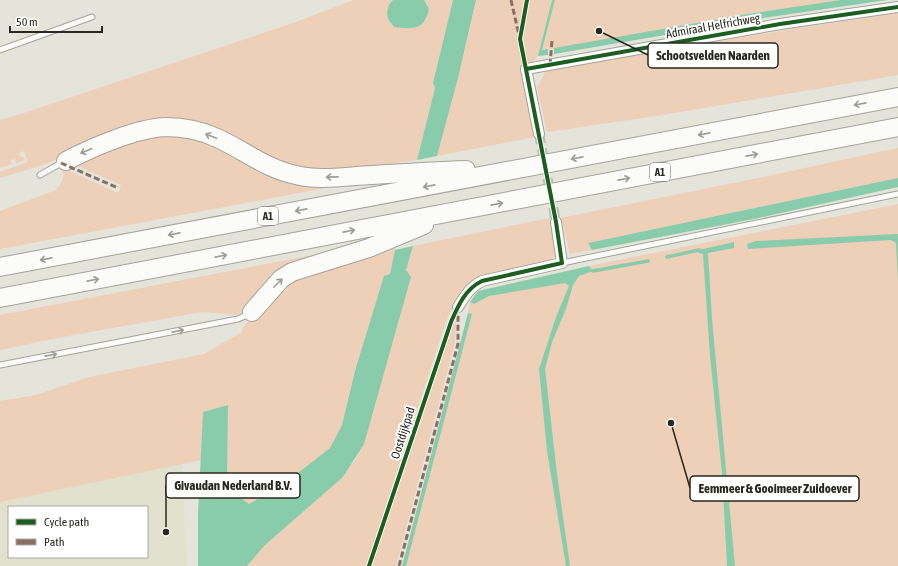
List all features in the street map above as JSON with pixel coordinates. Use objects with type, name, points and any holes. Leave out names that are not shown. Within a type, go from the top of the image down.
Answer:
[{"type":"highway","name":"A1","points":[[0,267],[898,97]]},
{"type":"highway","name":"A1","points":[[66,160],[123,137],[152,129],[172,127],[190,130],[210,136],[270,167],[296,176],[338,177],[536,166]]},
{"type":"highway","name":"A1","points":[[0,298],[898,127]]},
{"type":"highway","name":"A1","points":[[252,312],[281,279],[292,272],[369,248],[458,211]]},
{"type":"street","name":"Admiraal Helfrichweg","points":[[539,134],[526,69],[780,24],[898,7]]},
{"type":"street","points":[[458,307],[474,284],[562,264],[556,222]]},
{"type":"lane","points":[[0,50],[92,17]]},
{"type":"lane","name":"A1","points":[[40,175],[66,160]]},
{"type":"lane","points":[[562,264],[898,194]]},
{"type":"lane","name":"A1","points":[[0,365],[243,318],[252,312]]},
{"type":"shaded area","points":[[354,0],[393,0],[390,2],[429,9],[424,0],[453,0],[433,83],[435,88],[417,160],[353,169],[301,170],[204,128],[91,144],[43,165],[0,178],[0,172],[28,162],[24,151],[19,153],[25,160],[16,163],[15,159],[11,160],[12,164],[0,168],[0,120],[293,23]]},
{"type":"shaded area","points":[[393,0],[424,0],[429,9],[427,16],[421,25],[417,27],[394,27],[387,16],[389,6]]},
{"type":"shaded area","points":[[453,0],[476,0],[458,78],[437,156],[417,160],[435,88],[433,83]]},
{"type":"shaded area","points":[[476,0],[552,0],[538,56],[522,73],[535,137],[437,156],[458,78]]},
{"type":"shaded area","points":[[552,0],[555,0],[542,50],[548,49],[548,55],[538,56]]},
{"type":"shaded area","points":[[555,0],[840,0],[748,14],[542,51]]},
{"type":"shaded area","points":[[840,0],[887,0],[770,17],[554,54],[554,48],[748,14]]},
{"type":"shaded area","points":[[898,13],[898,75],[656,116],[547,132],[537,88],[546,70]]},
{"type":"shaded area","points":[[182,133],[244,158],[368,180],[0,249],[0,211],[56,190],[62,182],[64,175],[62,173],[65,169],[118,193],[121,185],[71,163],[113,144]]},
{"type":"shaded area","points":[[898,148],[898,178],[588,243],[592,250],[570,254],[561,218]]},
{"type":"shaded area","points":[[898,178],[898,187],[754,219],[592,250],[588,243]]},
{"type":"shaded area","points":[[898,204],[898,566],[405,566],[472,314],[468,313],[470,302],[474,304],[479,293],[589,266]]},
{"type":"shaded area","points":[[550,218],[556,256],[546,264],[475,280],[465,288],[455,302],[447,319],[366,566],[247,566],[264,546],[343,477],[358,455],[411,277],[406,270],[413,246]]},
{"type":"shaded area","points":[[898,234],[898,282],[896,243],[891,240],[748,249],[747,244],[756,241]]},
{"type":"shaded area","points":[[734,242],[734,248],[708,253],[712,319],[735,566],[727,566],[722,473],[710,356],[703,254],[699,253],[699,250]]},
{"type":"shaded area","points":[[413,246],[406,270],[411,277],[364,444],[343,477],[264,546],[247,566],[198,566],[198,514],[203,412],[228,405],[227,487],[249,504],[285,483],[330,448],[342,425],[355,371],[384,276],[390,274],[395,250]]},
{"type":"shaded area","points":[[394,247],[395,250],[390,274],[355,371],[342,425],[330,448],[285,483],[249,504],[227,487],[228,405],[203,412],[201,460],[0,502],[0,401],[36,395],[89,377],[204,354],[242,332],[243,327],[284,283]]},
{"type":"shaded area","points":[[339,250],[294,267],[249,309],[237,315],[202,312],[57,338],[0,350],[0,315]]},
{"type":"shaded area","points":[[589,266],[593,271],[579,276],[573,285],[566,309],[552,342],[545,369],[557,474],[570,566],[566,566],[547,451],[539,369],[556,317],[569,286],[565,283],[489,296],[474,304],[470,302],[478,291]]},
{"type":"shaded area","points":[[468,313],[472,314],[406,566],[402,566]]},
{"type":"shaded area","points":[[455,320],[455,342],[396,566],[370,566],[450,327]]},
{"type":"shaded area","points":[[182,463],[187,566],[0,566],[0,502]]},
{"type":"waterway","points":[[667,257],[699,250]]},
{"type":"waterway","points":[[593,271],[648,261]]},
{"type":"tunnel","points":[[539,134],[556,222]]},
{"type":"marked path","points":[[511,0],[519,35]]},
{"type":"marked path","points":[[550,65],[552,40]]},
{"type":"marked path","points":[[61,163],[118,188]]},
{"type":"marked path","points":[[399,566],[458,344],[458,313]]},
{"type":"cycle path","name":"Oostdijkpad","points":[[369,566],[451,322],[463,298],[476,284],[482,281],[562,263],[556,222],[520,39],[527,0]]},
{"type":"cycle path","points":[[526,69],[780,24],[898,7]]},
{"type":"place","name":"Schootsvelden Naarden","points":[[599,31]]},
{"type":"place","name":"Eemmeer & Gooimeer Zuidoever","points":[[671,423]]},
{"type":"place","name":"Givaudan Nederland B.V.","points":[[166,532]]}]
